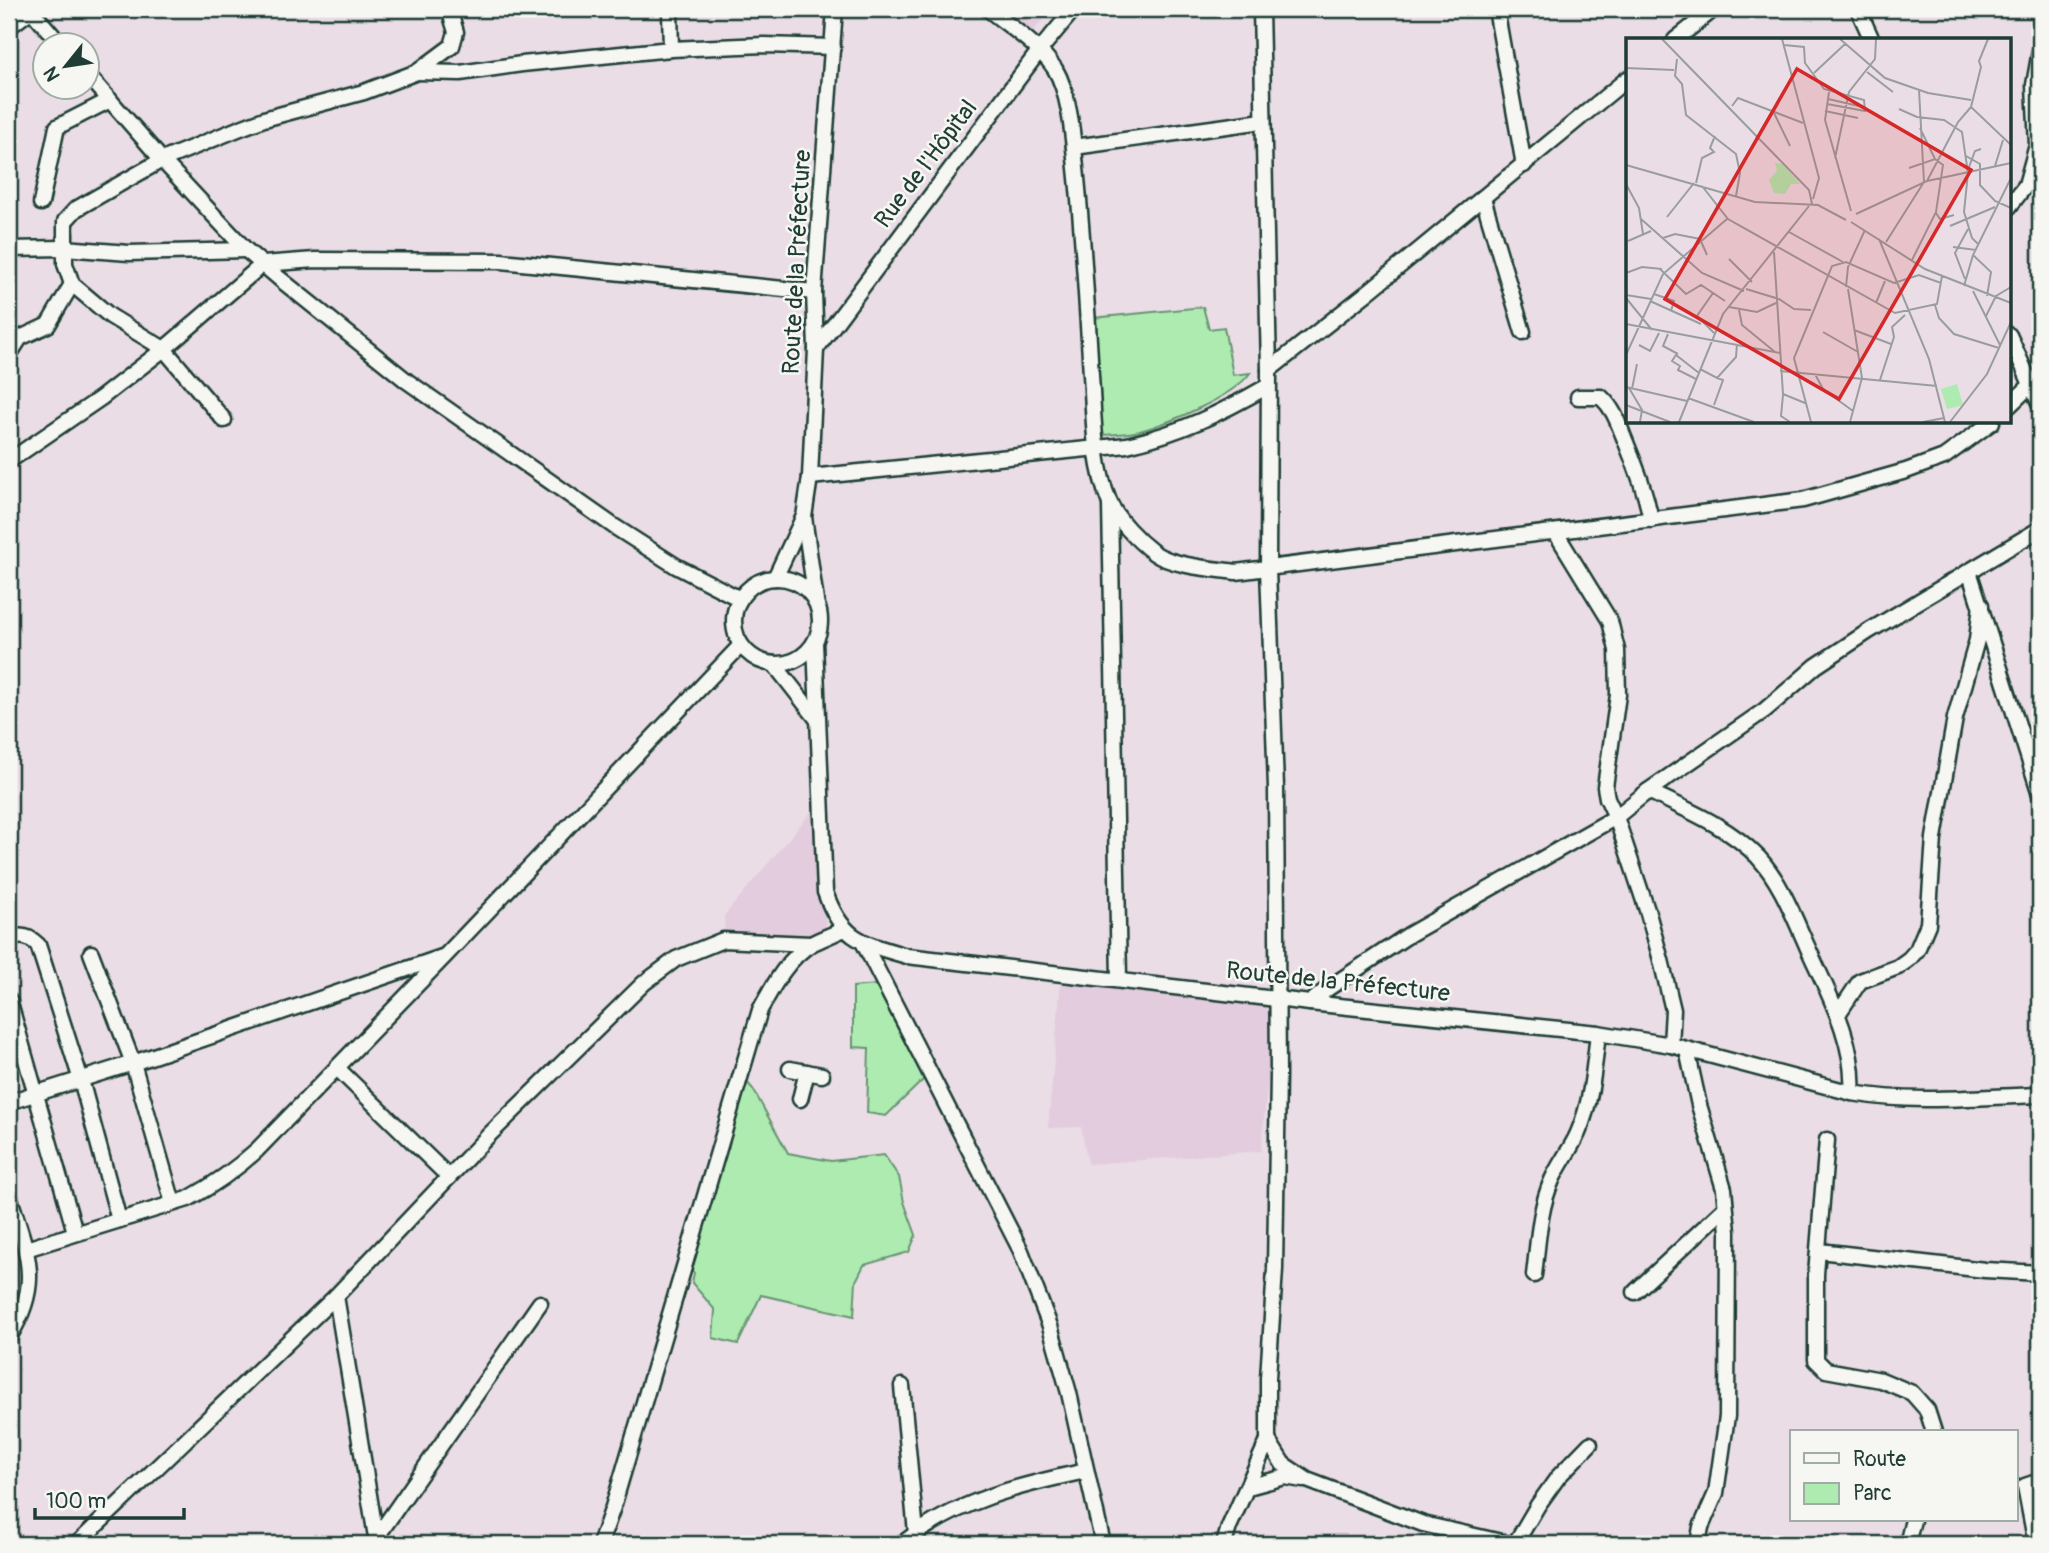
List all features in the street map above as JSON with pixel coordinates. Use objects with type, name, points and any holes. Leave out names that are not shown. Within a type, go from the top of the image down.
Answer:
[{"type":"street","points":[[224,420],[164,349],[110,316],[72,284],[67,273],[64,248],[65,221],[69,214],[162,160],[264,119],[364,92],[417,72],[452,46],[456,32],[449,9]]},
{"type":"street","name":"Route de la Préfecture","points":[[816,601],[804,517],[810,477],[816,349],[814,292],[835,9]]},
{"type":"street","points":[[988,9],[1039,51],[1060,80],[1074,147],[1101,477],[1110,503],[1127,528],[1155,554],[1182,563],[1236,572],[1803,500],[1906,471],[1944,457],[1989,424]]},
{"type":"street","name":"Rue de l'Hôpital","points":[[816,349],[1039,51],[1074,9]]},
{"type":"street","points":[[1224,1544],[1268,1440],[1268,1378],[1275,1269],[1278,998],[1276,788],[1268,569],[1269,370],[1261,9]]},
{"type":"street","points":[[1496,9],[1524,165]]},
{"type":"street","points":[[1678,38],[1714,9]]},
{"type":"street","points":[[1858,9],[1871,38]]},
{"type":"street","points":[[670,12],[671,49]]},
{"type":"street","points":[[9,27],[25,13],[46,32]]},
{"type":"street","points":[[417,72],[460,73],[671,49],[764,45],[833,47]]},
{"type":"street","points":[[2010,206],[2026,185],[2037,145],[2034,85],[2040,51]]},
{"type":"street","points":[[1269,370],[1626,80]]},
{"type":"street","points":[[102,91],[246,250],[407,381],[604,519],[676,566],[740,599]]},
{"type":"street","points":[[41,203],[57,127],[110,100]]},
{"type":"street","points":[[1074,147],[1263,121]]},
{"type":"street","points":[[1483,198],[1523,332]]},
{"type":"street","points":[[9,249],[64,248],[130,253],[246,250]]},
{"type":"street","points":[[9,461],[101,398],[164,349],[262,264],[315,260],[501,261],[814,292]]},
{"type":"street","points":[[9,355],[20,338],[48,325],[72,284]]},
{"type":"street","points":[[2010,337],[2036,381],[2040,405]]},
{"type":"street","points":[[2010,405],[2036,381]]},
{"type":"street","points":[[810,477],[1098,449],[1163,437],[1225,411],[1268,386]]},
{"type":"street","points":[[1578,397],[1601,397],[1609,404],[1636,463],[1651,520]]},
{"type":"street","points":[[1110,503],[1119,979]]},
{"type":"street","name":"Route de la Préfecture","points":[[775,578],[804,517]]},
{"type":"street","points":[[1310,1003],[1410,934],[1616,817],[1648,791],[1765,710],[1816,666],[1868,631],[2040,529]]},
{"type":"street","points":[[1556,533],[1610,621],[1617,650],[1618,695],[1605,787],[1648,913],[1673,1010],[1671,1045]]},
{"type":"street","points":[[1969,571],[2040,794]]},
{"type":"street","points":[[775,578],[785,578],[803,586],[816,601],[820,622],[815,642],[809,650],[793,661],[774,664],[755,658],[741,645],[734,627],[740,599],[755,584],[775,578]]},
{"type":"street","points":[[1838,1014],[1860,981],[1898,967],[1917,950],[1924,937],[1928,924],[1934,838],[1955,718],[1976,640],[1981,605]]},
{"type":"street","name":"Route de la Préfecture","points":[[815,642],[825,892],[831,909],[844,929],[864,944],[907,956],[1598,1033],[1671,1045],[1852,1093],[1883,1098],[1922,1101],[2040,1095]]},
{"type":"street","points":[[26,1249],[173,1203],[212,1186],[234,1171],[445,956],[741,645]]},
{"type":"street","points":[[774,664],[818,720]]},
{"type":"street","points":[[1648,791],[1733,835],[1758,857],[1778,884],[1838,1014],[1852,1070],[1852,1093]]},
{"type":"street","points":[[600,1544],[760,1010],[775,982],[792,961],[811,944],[844,929]]},
{"type":"street","points":[[9,940],[21,936],[31,938],[38,945],[81,1080],[119,1220]]},
{"type":"street","points":[[77,1544],[336,1296],[449,1177],[645,983],[676,959],[723,940],[811,944]]},
{"type":"street","points":[[864,944],[1021,1251],[1054,1340],[1069,1393],[1103,1544]]},
{"type":"street","points":[[91,953],[133,1063],[173,1203]]},
{"type":"street","points":[[9,1102],[133,1063],[445,956]]},
{"type":"street","points":[[9,1000],[75,1232]]},
{"type":"street","points":[[1534,1275],[1542,1212],[1551,1181],[1577,1135],[1586,1111],[1593,1081],[1598,1033]]},
{"type":"street","points":[[1687,1050],[1699,1105],[1724,1189],[1728,1232],[1728,1403],[1716,1493],[1701,1527],[1698,1544]]},
{"type":"street","points":[[337,1068],[449,1177]]},
{"type":"street","points":[[790,1069],[822,1075]]},
{"type":"street","points":[[800,1099],[807,1072]]},
{"type":"street","points":[[1827,1140],[1814,1338],[1816,1360],[1826,1370],[1881,1380],[1912,1393],[1927,1410],[1933,1430]]},
{"type":"street","points":[[9,1195],[26,1249],[31,1278],[27,1299],[9,1338]]},
{"type":"street","points":[[1635,1292],[1725,1208]]},
{"type":"street","points":[[1819,1251],[1984,1270],[2040,1273]]},
{"type":"street","points":[[336,1296],[377,1541]]},
{"type":"street","points":[[377,1541],[540,1303]]},
{"type":"street","points":[[902,1386],[916,1533]]},
{"type":"street","points":[[1268,1440],[1283,1464],[1307,1480],[1423,1524],[1513,1544],[1558,1477],[1590,1444]]},
{"type":"street","points":[[902,1544],[916,1533],[984,1497],[1086,1471]]},
{"type":"street","points":[[1248,1488],[1285,1477],[1307,1480]]},
{"type":"street","points":[[2036,1544],[2025,1486],[2040,1481]]},
{"type":"street","points":[[1908,1544],[1913,1522]]},
{"type":"shaded area","points":[[995,9],[1052,9],[1030,35]]},
{"type":"shaded area","points":[[818,804],[826,928],[807,936],[725,936],[724,916]]},
{"type":"shaded area","points":[[1061,982],[1275,1003],[1261,1151],[1088,1164],[1081,1127],[1048,1128]]},
{"type":"green space","points":[[1203,307],[1209,329],[1224,327],[1233,375],[1250,373],[1242,382],[1215,400],[1167,422],[1140,431],[1102,435],[1093,318]]},
{"type":"green space","points":[[876,985],[925,1078],[886,1116],[867,1113],[869,1048],[853,1047],[853,987]]},
{"type":"green space","points":[[741,1082],[747,1082],[753,1089],[788,1153],[831,1161],[884,1155],[899,1177],[904,1202],[916,1235],[909,1252],[864,1265],[856,1281],[854,1316],[761,1295],[738,1344],[713,1338],[715,1310],[692,1283],[694,1273],[687,1267]]}]
